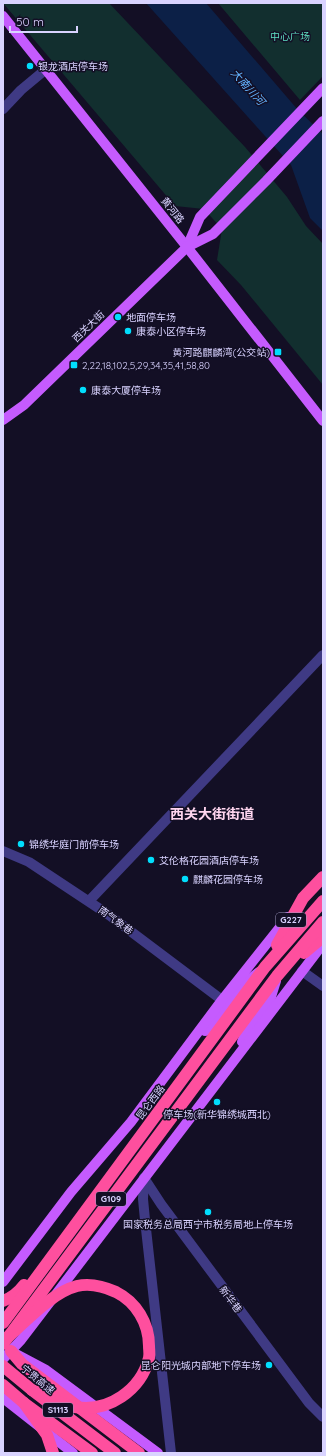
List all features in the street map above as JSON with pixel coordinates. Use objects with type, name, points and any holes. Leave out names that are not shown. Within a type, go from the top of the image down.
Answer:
[{"type":"highway","name":"G227","points":[[265,967],[303,898],[323,877]]},
{"type":"highway","name":"昆仑西路","points":[[3,1322],[265,967],[323,901]]},
{"type":"highway","name":"G109","points":[[6,1347],[219,1055],[278,976],[323,922]]},
{"type":"highway","points":[[278,976],[323,937]]},
{"type":"highway","points":[[3,1301],[9,1299],[20,1290],[80,1208],[98,1192]]},
{"type":"highway","points":[[32,1390],[76,1407],[98,1408],[115,1401],[131,1390],[143,1372],[150,1357],[149,1338],[146,1323],[137,1309],[124,1296],[110,1289],[93,1285],[78,1286],[60,1292],[44,1304],[6,1347],[22,1364],[139,1453]]},
{"type":"highway","name":"宁贵高速","points":[[3,1366],[115,1453]]},
{"type":"highway","name":"S1113","points":[[3,1385],[92,1453]]},
{"type":"highway","points":[[24,1402],[47,1435],[53,1453]]},
{"type":"main road","name":"黄河路","points":[[3,16],[323,421]]},
{"type":"main road","name":"西关大街","points":[[187,247],[200,217],[323,88]]},
{"type":"main road","name":"西关大街","points":[[3,420],[24,405],[187,247],[213,234],[323,121]]},
{"type":"main road","points":[[3,1282],[71,1192],[131,1122],[222,1000],[303,898]]},
{"type":"main road","points":[[6,1347],[21,1340],[323,944]]},
{"type":"main road","points":[[179,1056],[218,1017],[242,984],[265,967]]},
{"type":"main road","points":[[233,1062],[245,1034],[270,1000],[278,976]]},
{"type":"main road","points":[[6,1347],[46,1370],[158,1453]]},
{"type":"main road","points":[[3,1398],[73,1453]]},
{"type":"street","points":[[3,109],[21,90],[45,70]]},
{"type":"street","points":[[89,901],[323,655]]},
{"type":"street","name":"南气象巷","points":[[3,851],[29,862],[89,901],[222,1000]]},
{"type":"street","points":[[302,971],[323,986]]},
{"type":"street","points":[[144,1178],[143,1199],[145,1220],[171,1453]]},
{"type":"street","name":"新华巷","points":[[144,1178],[174,1223],[309,1403],[323,1417]]},
{"type":"green space","points":[[3,3],[109,3],[245,147],[287,197],[306,226],[323,244],[323,385],[241,285],[217,260],[222,229],[204,209],[175,206]]},
{"type":"green space","name":"中心广场","points":[[218,3],[323,3],[323,76],[300,100]]},
{"type":"water","name":"大南川河","points":[[146,3],[206,3],[298,110],[323,134],[323,231],[310,218],[291,165]]},
{"type":"place","name":"银龙酒店停车场","points":[[30,66]]},
{"type":"place","name":"地面停车场","points":[[118,317]]},
{"type":"place","name":"康泰小区停车场","points":[[128,331]]},
{"type":"place","name":"黄河路麒麟湾(公交站)","points":[[278,352]]},
{"type":"place","name":"2,22,18,102,5,29,34,35,41,58,80","points":[[74,365]]},
{"type":"place","name":"康泰大厦停车场","points":[[83,390]]},
{"type":"place","name":"锦绣华庭门前停车场","points":[[21,844]]},
{"type":"place","name":"艾伦格花园酒店停车场","points":[[151,860]]},
{"type":"place","name":"麒麟花园停车场","points":[[185,879]]},
{"type":"place","name":"停车场(新华锦绣城西北)","points":[[217,1102]]},
{"type":"place","name":"国家税务总局西宁市税务局地上停车场","points":[[208,1212]]},
{"type":"place","name":"昆仑阳光城内部地下停车场","points":[[269,1365]]},
{"type":"district","name":"西关大街街道","points":[[212,814]]}]
